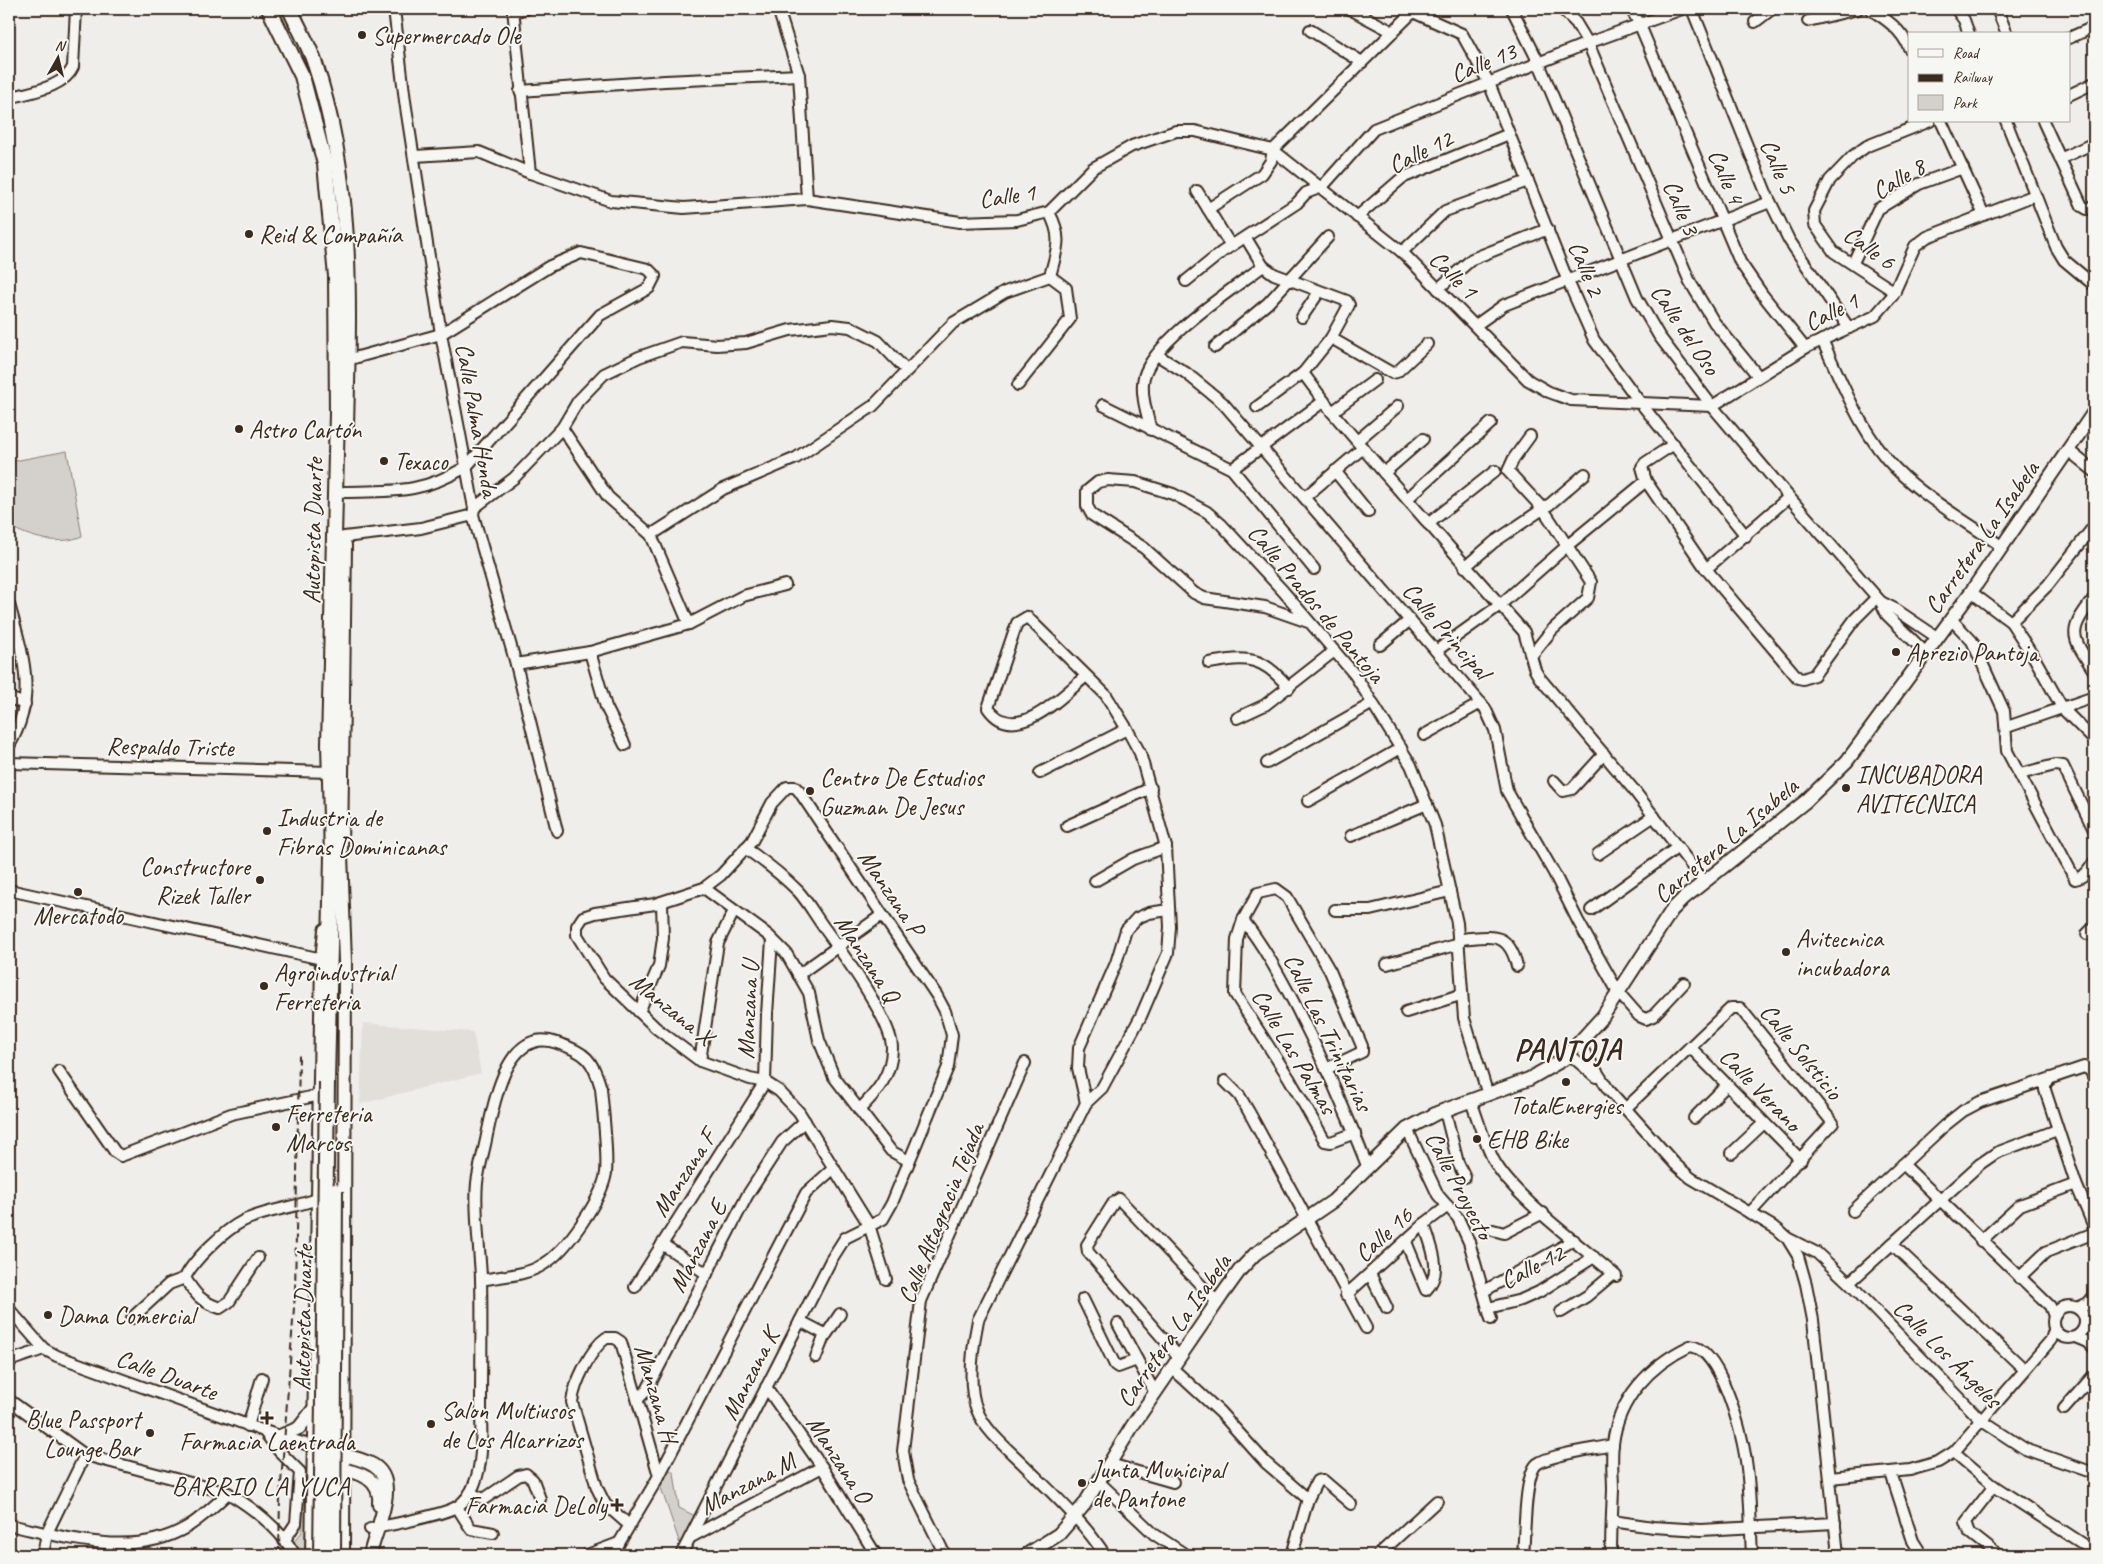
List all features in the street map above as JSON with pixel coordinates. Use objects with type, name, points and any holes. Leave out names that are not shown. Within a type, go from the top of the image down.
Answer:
[{"type":"highway","name":"Autopista Duarte","points":[[269,9],[302,76],[325,164],[334,248],[337,295],[337,413],[330,772],[336,856]]},
{"type":"highway","name":"Autopista Duarte","points":[[290,9],[315,63],[340,161],[347,240],[348,360],[336,856]]},
{"type":"highway","points":[[332,1083],[336,856]]},
{"type":"highway","name":"Autopista Duarte","points":[[321,1555],[332,1083]]},
{"type":"highway","name":"Autopista Duarte","points":[[332,1083],[333,1555]]},
{"type":"main road","name":"Carretera La Isabela","points":[[1026,1555],[1059,1534],[1076,1516],[1155,1393],[1217,1302],[1240,1270],[1256,1254],[1333,1201],[1407,1129],[1445,1110],[1529,1079],[1569,1054],[1603,1016],[1663,922],[1684,898],[1828,782],[1866,738],[1938,638],[2094,412]]},
{"type":"main road","points":[[312,1555],[312,1531],[306,1469],[312,1446],[322,959],[336,856]]},
{"type":"main road","points":[[336,856],[345,961],[346,1200],[343,1339],[344,1437],[339,1454],[343,1469],[343,1555]]},
{"type":"main road","points":[[314,1336],[321,1351],[329,1355],[338,1352],[343,1339]]},
{"type":"main road","points":[[280,1436],[296,1430],[313,1410]]},
{"type":"main road","points":[[312,1446],[374,1466],[385,1479],[386,1499],[364,1555]]},
{"type":"main road","points":[[306,1469],[339,1454]]},
{"type":"main road","points":[[306,1469],[343,1469],[364,1475],[378,1488],[379,1504],[370,1555]]},
{"type":"main road","points":[[312,1531],[316,1522],[338,1523],[343,1529]]},
{"type":"street","points":[[9,98],[60,82],[69,75],[73,67],[76,9]]},
{"type":"street","name":"Calle Palma Honda","points":[[394,9],[405,101],[441,334],[474,511],[516,664],[557,831]]},
{"type":"street","points":[[526,9],[513,10],[530,173]]},
{"type":"street","points":[[778,9],[799,75],[807,199]]},
{"type":"street","points":[[1350,9],[1394,32]]},
{"type":"street","name":"Calle del Oso","points":[[1512,9],[1539,63],[1637,298],[1658,336],[1712,406],[1878,600],[1887,615],[1926,653]]},
{"type":"street","name":"Calle 3","points":[[1562,9],[1576,23],[1588,43],[1690,282],[1714,322],[1758,376]]},
{"type":"street","name":"Calle 4","points":[[1631,9],[1639,23],[1740,262],[1762,294],[1805,348]]},
{"type":"street","name":"Calle 13","points":[[1186,281],[1231,246],[1297,203],[1306,193],[1322,187],[1374,129],[1639,23],[1682,9]]},
{"type":"street","name":"Calle 5","points":[[1692,9],[1770,202],[1789,240],[1849,328]]},
{"type":"street","points":[[1755,22],[1772,9]]},
{"type":"street","points":[[1808,21],[1858,9]]},
{"type":"street","points":[[1870,9],[1892,25],[1905,38],[1908,46]]},
{"type":"street","points":[[1956,9],[1969,32]]},
{"type":"street","points":[[1208,209],[1262,174],[1271,161],[1273,150],[1394,32],[1413,10]]},
{"type":"street","name":"Calle 2","points":[[1413,10],[1462,34],[1489,83],[1567,279],[1594,340],[1639,401],[1746,536]]},
{"type":"street","points":[[2000,10],[2006,32]]},
{"type":"street","points":[[2070,38],[2094,27]]},
{"type":"street","points":[[1310,30],[1362,62]]},
{"type":"street","points":[[520,91],[665,80],[799,75]]},
{"type":"street","points":[[2070,95],[2094,83]]},
{"type":"street","name":"Calle 6","points":[[1895,292],[1853,262],[1834,252],[1815,226],[1814,211],[1820,196],[1842,165],[1867,146],[1927,122]]},
{"type":"street","points":[[1940,122],[1984,215]]},
{"type":"street","points":[[2006,122],[2056,247],[2064,260],[2094,286]]},
{"type":"street","points":[[2043,122],[2082,206],[2087,209],[2094,206]]},
{"type":"street","name":"Calle 1","points":[[415,156],[479,152],[530,173],[611,201],[684,208],[807,199],[960,222],[1018,220],[1048,212],[1093,168],[1132,146],[1176,131],[1195,132],[1273,150],[1402,252],[1476,325],[1528,380],[1549,392],[1571,400],[1639,401],[1712,406],[1805,348],[1875,316],[1895,292],[1915,246],[1927,237],[2036,195]]},
{"type":"street","name":"Calle 12","points":[[1357,217],[1402,178],[1509,134]]},
{"type":"street","points":[[2060,159],[2094,143]]},
{"type":"street","name":"Calle 8","points":[[1853,262],[1878,209],[1919,184],[1963,168]]},
{"type":"street","points":[[1402,252],[1445,211],[1528,181]]},
{"type":"street","points":[[1197,191],[1231,246]]},
{"type":"street","points":[[1476,325],[1504,305],[1770,202]]},
{"type":"street","points":[[1048,212],[1058,228],[1058,244],[1050,276]]},
{"type":"street","points":[[1438,289],[1472,259],[1548,229]]},
{"type":"street","points":[[1215,347],[1258,313],[1328,237]]},
{"type":"street","points":[[1246,238],[1263,266],[1288,280],[1349,302],[1341,321],[1330,338],[1303,373],[1257,407]]},
{"type":"street","points":[[344,492],[406,491],[442,481],[466,467],[600,315],[649,288],[655,276],[648,269],[581,252],[550,266],[441,334],[348,360]]},
{"type":"street","points":[[1151,430],[1143,379],[1148,367],[1182,329],[1263,266]]},
{"type":"street","points":[[652,535],[723,489],[796,458],[873,406],[953,322],[1005,292],[1050,276]]},
{"type":"street","points":[[1018,385],[1070,319],[1066,288],[1050,276]]},
{"type":"street","points":[[1302,317],[1319,292]]},
{"type":"street","points":[[344,537],[421,528],[474,511],[514,478],[562,428],[578,401],[604,374],[639,357],[682,342],[717,345],[746,343],[790,330],[832,325],[850,327],[878,341],[906,370]]},
{"type":"street","points":[[1330,338],[1392,373],[1397,372],[1427,344]]},
{"type":"street","points":[[1822,340],[1863,425],[1895,468],[1917,488],[2001,546]]},
{"type":"street","name":"Calle Principal","points":[[1157,355],[1186,373],[1224,403],[1481,703],[1495,730],[1507,791],[1554,873],[1578,921],[1618,992],[1638,1016],[1646,1019],[1653,1016],[1684,983]]},
{"type":"street","points":[[1303,373],[1332,412],[1384,473],[1524,632],[1539,677],[1654,816],[1704,882]]},
{"type":"street","points":[[1332,412],[1375,380]]},
{"type":"street","points":[[1232,469],[1324,401]]},
{"type":"street","points":[[1103,405],[1232,469],[1314,568]]},
{"type":"street","points":[[1305,497],[1335,472],[1398,406]]},
{"type":"street","points":[[1407,499],[1491,423]]},
{"type":"street","points":[[562,428],[608,497],[652,535],[689,624]]},
{"type":"street","points":[[1530,436],[1514,458],[1508,471],[1543,509],[1591,579],[1590,594],[1552,630],[1532,656]]},
{"type":"street","points":[[1384,473],[1423,439]]},
{"type":"street","points":[[1674,444],[1645,462],[1642,467],[1646,481],[1706,569],[1794,674],[1803,679],[1814,675],[1855,619],[1878,600]]},
{"type":"street","points":[[2068,450],[2094,472]]},
{"type":"street","points":[[1428,524],[1495,471]]},
{"type":"street","points":[[1335,472],[1368,512]]},
{"type":"street","points":[[1465,567],[1506,533],[1543,509],[1585,474]]},
{"type":"street","name":"Calle Prados de Pantoja","points":[[1308,622],[1265,607],[1204,598],[1194,592],[1132,540],[1092,515],[1087,506],[1087,491],[1098,482],[1108,480],[1135,482],[1191,502],[1221,524],[1308,622],[1333,652],[1355,675],[1412,766],[1435,825],[1459,941],[1460,995],[1464,1018],[1488,1095]]},
{"type":"street","points":[[1436,651],[1500,604],[1568,544],[1646,481]]},
{"type":"street","points":[[1706,569],[1789,497]]},
{"type":"street","points":[[2012,622],[2048,585],[2094,526]]},
{"type":"street","points":[[516,664],[590,652],[689,624],[743,596],[785,585]]},
{"type":"street","points":[[1971,592],[2012,622],[2036,659],[2063,709],[2094,740]]},
{"type":"street","points":[[2094,598],[2078,620],[2074,632],[2077,644],[2094,671]]},
{"type":"street","name":"Calle del Oso","points":[[1878,600],[1938,638]]},
{"type":"street","points":[[9,604],[26,668],[25,704],[20,722],[9,746]]},
{"type":"street","points":[[1086,676],[1026,722],[1009,723],[995,718],[988,708],[1017,623],[1027,617],[1106,695],[1140,753],[1166,847],[1170,927],[1168,953],[1141,1016],[1102,1088],[1086,1103],[978,1320],[973,1343],[972,1375],[977,1410],[996,1437],[1076,1516],[1105,1555]]},
{"type":"street","points":[[1951,619],[1972,641],[2004,711],[2007,727],[2004,738],[2007,751],[2076,879],[2082,878],[2089,872],[2094,862]]},
{"type":"street","points":[[1380,645],[1410,620]]},
{"type":"street","points":[[590,652],[606,707],[625,745]]},
{"type":"street","points":[[1236,718],[1265,705],[1333,652]]},
{"type":"street","points":[[1209,663],[1246,658],[1258,660],[1278,674],[1289,688]]},
{"type":"street","points":[[2007,727],[2094,697]]},
{"type":"street","points":[[9,698],[25,704]]},
{"type":"street","points":[[1267,763],[1373,703]]},
{"type":"street","points":[[1424,735],[1481,703]]},
{"type":"street","points":[[1040,773],[1126,728]]},
{"type":"street","points":[[1308,801],[1401,748]]},
{"type":"street","points":[[1554,781],[1563,792],[1569,791],[1604,754]]},
{"type":"street","name":"Respaldo Triste","points":[[9,763],[330,772]]},
{"type":"street","points":[[2020,774],[2055,765],[2062,766],[2094,830]]},
{"type":"street","name":"Manzana P","points":[[577,935],[577,926],[584,917],[589,915],[662,902],[704,888],[721,875],[752,841],[772,803],[787,787],[795,787],[937,996],[945,1011],[952,1035],[948,1067],[909,1161],[883,1219],[869,1225]]},
{"type":"street","points":[[1067,826],[1151,788]]},
{"type":"street","points":[[1351,836],[1427,804]]},
{"type":"street","points":[[1598,854],[1654,816]]},
{"type":"street","points":[[1096,881],[1133,859],[1166,847]]},
{"type":"street","points":[[1591,910],[1678,847]]},
{"type":"street","name":"Manzana Q","points":[[745,848],[764,861],[799,892],[837,946],[883,1018],[892,1046],[889,1073],[877,1092],[859,1110]]},
{"type":"street","points":[[704,888],[786,953],[810,993],[820,1040],[834,1077],[891,1151],[909,1161]]},
{"type":"street","points":[[1243,920],[1258,893],[1276,889],[1287,897],[1330,971],[1362,1046],[1362,1052],[1326,1069]]},
{"type":"street","points":[[9,890],[322,959]]},
{"type":"street","points":[[1335,910],[1370,910],[1450,891]]},
{"type":"street","points":[[639,1012],[659,966],[663,938],[662,902]]},
{"type":"street","points":[[1086,1103],[1078,1068],[1079,1048],[1116,963],[1126,930],[1137,918],[1148,913],[1168,910]]},
{"type":"street","points":[[700,1061],[718,943],[734,911]]},
{"type":"street","points":[[798,974],[882,915]]},
{"type":"street","name":"Calle Las Trinitarias","points":[[1243,920],[1257,938],[1275,968],[1326,1069],[1355,1133],[1368,1168]]},
{"type":"street","name":"Calle Las Palmas","points":[[1243,920],[1237,939],[1235,994],[1289,1078],[1325,1141],[1332,1142],[1355,1133]]},
{"type":"street","name":"Manzana X","points":[[577,935],[604,978],[639,1012],[700,1061],[750,1079],[765,1082]]},
{"type":"street","points":[[1387,964],[1459,941],[1499,937],[1509,944],[1517,966]]},
{"type":"street","name":"Manzana U","points":[[765,1082],[766,1014],[772,940]]},
{"type":"street","points":[[1406,1012],[1460,995]]},
{"type":"street","name":"Calle Solsticio","points":[[1626,1108],[1731,1008],[1740,1008],[1745,1012],[1833,1123],[1801,1160],[1750,1213]]},
{"type":"street","points":[[374,1529],[457,1507],[470,1494],[478,1474],[481,1456],[481,1280],[477,1184],[498,1086],[515,1056],[528,1044],[541,1040],[555,1042],[575,1050],[591,1060],[601,1088],[606,1173],[600,1192],[569,1240],[545,1264],[530,1271],[481,1280]]},
{"type":"street","points":[[1579,1044],[1604,1084]]},
{"type":"street","name":"Calle Verano","points":[[1690,1047],[1801,1160]]},
{"type":"street","points":[[1569,1054],[1604,1084]]},
{"type":"street","name":"Calle Altagracia Tejada","points":[[945,1555],[908,1480],[903,1451],[921,1301],[1025,1063]]},
{"type":"street","points":[[1853,1211],[1944,1126],[1980,1102],[2084,1067],[2090,1070],[2094,1078]]},
{"type":"street","points":[[59,1071],[116,1152],[121,1156],[231,1114],[320,1095]]},
{"type":"street","points":[[2051,1078],[2045,1084],[2045,1090],[2076,1184],[2094,1226]]},
{"type":"street","points":[[1225,1080],[1239,1095],[1249,1112],[1308,1220],[1346,1295],[1366,1328]]},
{"type":"street","points":[[765,1082],[778,1091],[799,1112],[834,1168],[869,1225],[886,1279]]},
{"type":"street","name":"Manzana F","points":[[635,1287],[765,1082]]},
{"type":"street","name":"Calle Los Ángeles","points":[[1604,1084],[1665,1153],[1691,1178],[1750,1213],[1787,1238],[1818,1254],[1849,1283],[1982,1421],[2025,1449],[2094,1473]]},
{"type":"street","points":[[1694,1118],[1727,1085]]},
{"type":"street","points":[[1471,1101],[1493,1160],[1508,1180],[1614,1275],[1587,1296],[1561,1312]]},
{"type":"street","points":[[1445,1110],[1458,1163],[1465,1177]]},
{"type":"street","name":"Manzana E","points":[[638,1399],[647,1390],[747,1196],[782,1142],[805,1121]]},
{"type":"street","points":[[1732,1153],[1764,1122]]},
{"type":"street","name":"Calle Proyecto","points":[[1407,1129],[1438,1195],[1458,1218],[1469,1242],[1489,1314]]},
{"type":"street","points":[[1849,1283],[1980,1164],[1996,1154],[2057,1130]]},
{"type":"street","points":[[1830,1478],[1927,1467],[1954,1452],[2050,1340],[2054,1330],[2054,1316],[2050,1306],[2018,1278],[1903,1164]]},
{"type":"street","points":[[612,1555],[659,1476],[806,1193],[834,1168]]},
{"type":"street","points":[[1981,1241],[2020,1205],[2076,1184]]},
{"type":"street","points":[[132,1318],[169,1284],[185,1278],[189,1270],[211,1246],[242,1222],[317,1199]]},
{"type":"street","points":[[1217,1302],[1119,1199],[1114,1202],[1087,1244],[1088,1252],[1176,1363],[1266,1463],[1308,1499]]},
{"type":"street","name":"Calle 16","points":[[1346,1295],[1424,1224],[1448,1206]]},
{"type":"street","points":[[1493,1230],[1504,1233],[1543,1213]]},
{"type":"street","points":[[1406,1242],[1426,1290],[1435,1279],[1436,1269],[1424,1224]]},
{"type":"street","name":"Manzana K","points":[[681,1555],[800,1320],[845,1238],[869,1225]]},
{"type":"street","points":[[2018,1278],[2046,1252],[2094,1233]]},
{"type":"street","points":[[1787,1238],[1798,1256],[1813,1320],[1838,1555]]},
{"type":"street","points":[[1484,1291],[1574,1240]]},
{"type":"street","points":[[662,1244],[706,1274]]},
{"type":"street","points":[[1892,1244],[2024,1369]]},
{"type":"street","name":"Calle 12","points":[[1489,1314],[1539,1292],[1594,1257]]},
{"type":"street","points":[[185,1278],[195,1294],[206,1304],[220,1308],[229,1302],[258,1258]]},
{"type":"street","points":[[1370,1274],[1387,1308]]},
{"type":"street","points":[[1083,1299],[1115,1365],[1123,1367],[1137,1360]]},
{"type":"street","points":[[2050,1306],[2077,1308],[2091,1300]]},
{"type":"street","points":[[2080,1333],[2091,1300]]},
{"type":"street","points":[[2054,1316],[2062,1308]]},
{"type":"street","points":[[2077,1308],[2084,1317]]},
{"type":"street","points":[[9,1309],[44,1349],[9,1360]]},
{"type":"street","points":[[816,1357],[826,1335],[840,1314]]},
{"type":"street","points":[[800,1320],[826,1335]]},
{"type":"street","points":[[1118,1324],[1155,1393]]},
{"type":"street","points":[[2054,1330],[2063,1337]]},
{"type":"street","points":[[2050,1340],[2080,1333]]},
{"type":"street","points":[[2080,1333],[2091,1345]]},
{"type":"street","name":"Manzana H","points":[[629,1526],[605,1504],[597,1488],[572,1402],[574,1388],[579,1375],[606,1338],[615,1338],[621,1342],[659,1476]]},
{"type":"street","points":[[1611,1555],[1613,1445],[1617,1425],[1640,1382],[1678,1352],[1690,1346],[1697,1347],[1708,1357],[1717,1371],[1740,1429],[1746,1456],[1752,1555]]},
{"type":"street","name":"Calle Duarte","points":[[44,1349],[56,1356],[248,1426],[312,1446]]},
{"type":"street","points":[[2064,1409],[2094,1374]]},
{"type":"street","points":[[248,1426],[262,1378]]},
{"type":"street","name":"Manzana O","points":[[766,1387],[822,1468],[876,1555]]},
{"type":"street","points":[[9,1400],[85,1456],[228,1493],[249,1505],[295,1555]]},
{"type":"street","points":[[264,1431],[279,1451],[306,1469],[296,1523],[284,1541]]},
{"type":"street","points":[[1523,1555],[1529,1479],[1532,1470],[1548,1459],[1613,1445]]},
{"type":"street","points":[[1954,1452],[1994,1486],[2094,1551]]},
{"type":"street","points":[[43,1555],[47,1533],[85,1456]]},
{"type":"street","points":[[1110,1464],[1174,1482]]},
{"type":"street","name":"Manzana M","points":[[691,1537],[822,1468]]},
{"type":"street","points":[[1891,1472],[1913,1541],[1922,1555]]},
{"type":"street","points":[[470,1494],[484,1499],[518,1476],[526,1474],[534,1480],[540,1498]]},
{"type":"street","points":[[1292,1555],[1308,1499],[1317,1481],[1324,1480],[1351,1504]]},
{"type":"street","points":[[1099,1482],[1154,1534],[1186,1555]]},
{"type":"street","points":[[1994,1486],[1966,1522],[1970,1534],[1998,1555]]},
{"type":"street","points":[[9,1525],[94,1542],[139,1543],[165,1537],[185,1528],[200,1519],[228,1493]]},
{"type":"street","points":[[1378,1555],[1438,1501]]},
{"type":"street","points":[[457,1507],[471,1529],[493,1534]]},
{"type":"street","points":[[1612,1521],[1675,1530],[1835,1523]]},
{"type":"street","points":[[587,1555],[619,1544]]},
{"type":"shaded area","points":[[363,1023],[473,1032],[481,1073],[360,1104]]},
{"type":"green space","points":[[67,451],[82,536],[64,540],[45,539],[26,534],[9,526],[9,462]]},
{"type":"green space","points":[[667,1468],[674,1473],[679,1508],[695,1516],[681,1547],[659,1482]]},
{"type":"green space","points":[[309,1470],[307,1555],[300,1555],[293,1543],[302,1532],[305,1472]]},
{"type":"railway","points":[[279,1555],[280,1497],[295,1294],[299,1055]]},
{"type":"place","name":"Supermercado Ole","points":[[362,35]]},
{"type":"place","name":"Reid & Compañía","points":[[249,234]]},
{"type":"place","name":"Astro Cartón","points":[[239,429]]},
{"type":"place","name":"Texaco","points":[[384,461]]},
{"type":"place","name":"Aprezio Pantoja","points":[[1896,652]]},
{"type":"place","name":"INCUBADORA AVITECNICA","points":[[1846,788]]},
{"type":"place","name":"Centro De Estudios Guzman De Jesus","points":[[810,791]]},
{"type":"place","name":"Industria de Fibras Dominicanas","points":[[267,831]]},
{"type":"place","name":"Constructore Rizek Taller","points":[[260,880]]},
{"type":"place","name":"Mercatodo","points":[[78,892]]},
{"type":"place","name":"Avitecnica incubadora","points":[[1786,952]]},
{"type":"place","name":"Agroindustrial Ferreteria","points":[[264,986]]},
{"type":"place","name":"TotalEnergies","points":[[1566,1082]]},
{"type":"place","name":"Ferreteria Marcos","points":[[276,1127]]},
{"type":"place","name":"EHB Bike","points":[[1477,1139]]},
{"type":"place","name":"Dama Comercial","points":[[48,1315]]},
{"type":"place","name":"Farmacia Laentrada","points":[[267,1418]]},
{"type":"place","name":"Salon Multiusos de Los Alcarrizos","points":[[431,1424]]},
{"type":"place","name":"Blue Passport Lounge Bar","points":[[150,1433]]},
{"type":"place","name":"Junta Municipal de Pantone","points":[[1082,1483]]},
{"type":"place","name":"Farmacia DeLoly","points":[[617,1505]]},
{"type":"district","name":"PANTOJA","points":[[1568,1050]]},
{"type":"district","name":"BARRIO LA YUCA","points":[[261,1486]]}]
